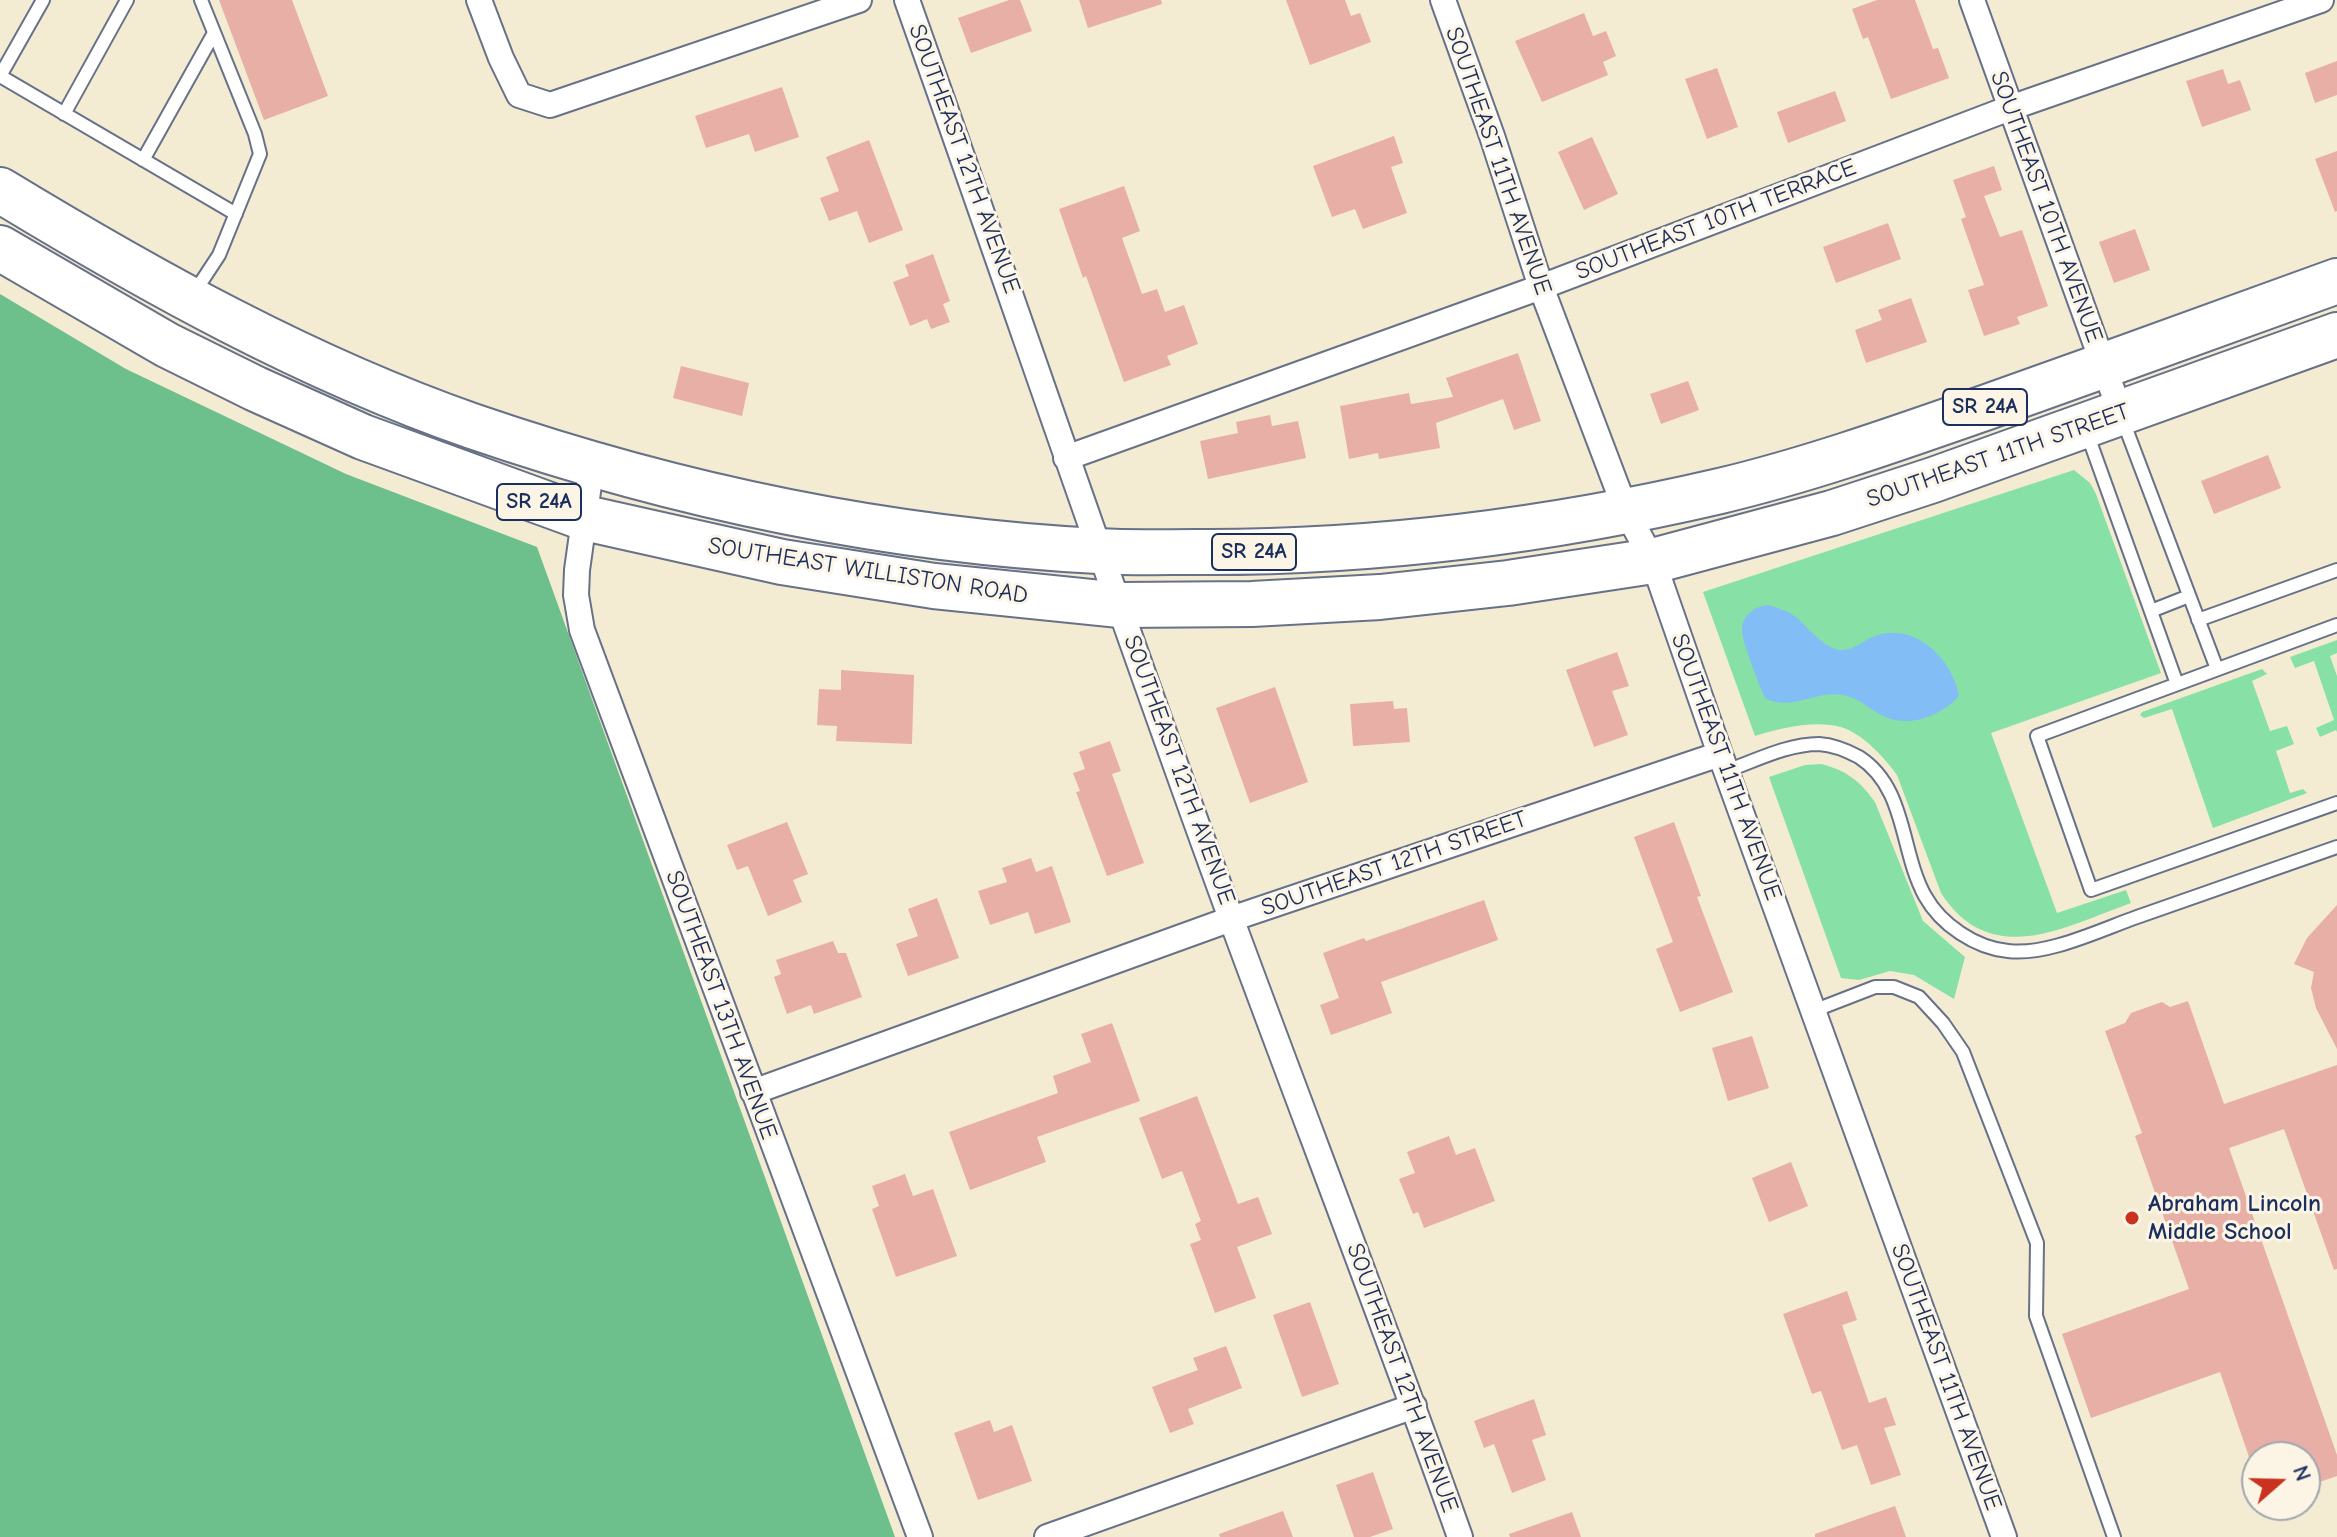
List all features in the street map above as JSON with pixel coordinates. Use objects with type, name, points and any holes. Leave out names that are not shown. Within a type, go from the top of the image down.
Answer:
[{"type":"highway","name":"SOUTHEAST WILLISTON ROAD","points":[[0,190],[88,244],[190,299],[385,392],[471,425],[592,463],[764,508],[1000,543],[1101,552],[1246,552],[1369,546],[1495,534],[1626,511]]},
{"type":"highway","name":"SOUTHEAST WILLISTON ROAD","points":[[0,248],[167,345],[363,437],[585,518],[782,562],[934,586],[1120,605],[1252,604],[1380,597],[1508,583],[1653,561]]},
{"type":"highway","name":"SOUTHEAST 11TH STREET","points":[[1626,511],[1725,490],[1822,463],[2337,281]]},
{"type":"highway","points":[[167,345],[190,299]]},
{"type":"highway","name":"SOUTHEAST 11TH STREET","points":[[1653,561],[1832,513],[2337,335]]},
{"type":"highway","points":[[2085,372],[2103,420]]},
{"type":"street","points":[[479,0],[519,95],[550,105],[859,0]]},
{"type":"street","name":"SOUTHEAST 12TH AVENUE","points":[[907,0],[1231,919],[1460,1537]]},
{"type":"street","name":"SOUTHEAST 11TH AVENUE","points":[[1443,0],[1492,136],[1541,287],[1626,511],[1653,561],[2004,1537]]},
{"type":"street","name":"SOUTHEAST 10TH AVENUE","points":[[1972,0],[2010,108],[2085,372]]},
{"type":"street","name":"SOUTHEAST 10TH TERRACE","points":[[1066,458],[1541,287],[2010,108],[2321,0]]},
{"type":"street","name":"SOUTHEAST 13TH AVENUE","points":[[592,463],[576,595],[582,630],[920,1537]]},
{"type":"street","name":"SOUTHEAST 12TH STREET","points":[[753,1092],[1231,919],[1723,762]]},
{"type":"street","points":[[1047,1537],[1414,1406]]},
{"type":"lane","points":[[43,0],[0,76],[236,214]]},
{"type":"lane","points":[[64,114],[127,0]]},
{"type":"lane","points":[[190,299],[219,255],[260,154],[255,134],[201,0]]},
{"type":"lane","points":[[143,160],[214,33]]},
{"type":"lane","points":[[2103,420],[2189,596],[2217,669]]},
{"type":"lane","points":[[2103,420],[2151,611],[2177,684]]},
{"type":"lane","points":[[2198,620],[2337,570]]},
{"type":"lane","points":[[2151,611],[2189,596]]},
{"type":"lane","points":[[2337,625],[2037,736],[2091,890],[2337,803]]},
{"type":"lane","points":[[1723,762],[1819,744],[1841,747],[1862,759],[1880,775],[1892,796],[1924,895],[1935,910],[1953,928],[1972,940],[1993,949],[2012,952],[2062,943],[2337,847]]},
{"type":"lane","points":[[1813,1011],[1875,987],[1894,987],[1919,997],[1943,1023],[1963,1052],[2037,1243],[2036,1316],[2114,1537]]},
{"type":"green space","points":[[0,294],[126,369],[346,474],[537,547],[895,1537],[0,1537]]},
{"type":"green space","points":[[2074,470],[2090,483],[2096,494],[2161,673],[1991,733],[2057,913],[2126,890],[2131,903],[2055,931],[2030,936],[2005,936],[1982,930],[1961,917],[1941,893],[1897,775],[1865,741],[1849,730],[1820,724],[1755,736],[1703,592]]},
{"type":"green space","points":[[2337,640],[2337,653],[2330,656],[2337,676],[2337,732],[2320,737],[2316,728],[2334,720],[2314,661],[2295,668],[2290,657]]},
{"type":"green space","points":[[2262,669],[2267,674],[2252,681],[2270,731],[2287,726],[2294,744],[2276,751],[2290,793],[2303,789],[2307,793],[2213,828],[2172,709],[2144,718],[2140,715]]},
{"type":"green space","points":[[1821,764],[1852,777],[1875,802],[1923,921],[1965,957],[1954,999],[1914,975],[1890,971],[1859,980],[1841,978],[1769,777],[1805,765]]},
{"type":"water","points":[[1768,605],[1793,615],[1822,642],[1841,650],[1890,633],[1918,639],[1930,647],[1949,669],[1959,696],[1933,715],[1912,721],[1891,719],[1843,695],[1823,695],[1785,703],[1765,698],[1742,629],[1744,619],[1750,612]]},
{"type":"building","points":[[219,0],[292,0],[328,96],[264,120]]},
{"type":"building","points":[[1009,0],[1020,0],[1032,31],[971,53],[958,18]]},
{"type":"building","points":[[1079,0],[1161,0],[1162,4],[1088,28]]},
{"type":"building","points":[[1286,0],[1345,0],[1351,16],[1360,13],[1371,42],[1310,65]]},
{"type":"building","points":[[1877,0],[1915,0],[1933,49],[1938,48],[1949,78],[1891,99],[1868,37],[1863,39],[1852,9]]},
{"type":"building","points":[[1584,13],[1593,36],[1606,31],[1616,56],[1603,62],[1608,75],[1542,102],[1515,41]]},
{"type":"building","points":[[2337,61],[2337,95],[2315,103],[2305,73]]},
{"type":"building","points":[[1717,68],[1738,127],[1707,139],[1685,79]]},
{"type":"building","points":[[2223,69],[2228,84],[2240,80],[2251,110],[2202,127],[2186,81]]},
{"type":"building","points":[[782,87],[799,137],[755,152],[749,134],[706,148],[695,116]]},
{"type":"building","points":[[1835,91],[1846,121],[1788,143],[1777,112]]},
{"type":"building","points":[[1394,136],[1403,163],[1391,167],[1407,213],[1363,229],[1355,209],[1332,217],[1313,166]]},
{"type":"building","points":[[1592,137],[1618,194],[1584,210],[1558,152]]},
{"type":"building","points":[[869,140],[903,230],[869,243],[857,211],[829,221],[820,198],[839,191],[826,157]]},
{"type":"building","points":[[2337,151],[2337,211],[2335,212],[2315,159]]},
{"type":"building","points":[[1994,166],[2002,190],[1984,196],[2000,237],[2022,230],[2048,306],[2017,317],[2020,324],[1984,336],[1968,290],[1984,285],[1961,219],[1966,217],[1953,180]]},
{"type":"building","points":[[1124,186],[1140,231],[1122,238],[1142,294],[1157,289],[1165,312],[1184,305],[1198,344],[1167,356],[1171,365],[1124,382],[1059,209]]},
{"type":"building","points":[[1888,223],[1901,259],[1836,283],[1823,247]]},
{"type":"building","points":[[2135,229],[2150,270],[2114,283],[2099,242]]},
{"type":"building","points":[[933,254],[950,301],[943,304],[950,322],[931,329],[927,319],[910,326],[893,282],[909,276],[905,265]]},
{"type":"building","points":[[1911,298],[1927,342],[1866,363],[1855,330],[1882,320],[1878,310]]},
{"type":"building","points":[[1518,353],[1541,421],[1514,430],[1503,399],[1436,423],[1440,448],[1379,459],[1378,453],[1349,459],[1340,406],[1409,393],[1411,404],[1453,397],[1446,378]]},
{"type":"building","points":[[681,366],[749,383],[742,416],[673,398]]},
{"type":"building","points":[[1688,381],[1699,410],[1661,424],[1650,394]]},
{"type":"building","points":[[1270,415],[1272,426],[1298,421],[1306,458],[1208,479],[1200,441],[1238,433],[1236,422]]},
{"type":"building","points":[[2268,455],[2281,488],[2214,514],[2201,481]]},
{"type":"building","points":[[1617,652],[1629,686],[1612,691],[1628,735],[1594,747],[1566,670]]},
{"type":"building","points":[[841,670],[914,675],[912,744],[836,741],[837,726],[817,725],[819,689],[841,690]]},
{"type":"building","points":[[1275,687],[1308,782],[1250,803],[1216,708]]},
{"type":"building","points":[[1393,701],[1394,709],[1407,708],[1410,742],[1353,746],[1350,704]]},
{"type":"building","points":[[1110,741],[1121,771],[1112,774],[1144,863],[1107,876],[1076,792],[1080,791],[1073,773],[1085,769],[1079,752]]},
{"type":"building","points":[[787,822],[808,874],[793,880],[802,902],[768,916],[748,866],[737,870],[727,845]]},
{"type":"building","points":[[1674,822],[1701,896],[1697,897],[1733,992],[1680,1012],[1656,949],[1673,942],[1634,837]]},
{"type":"building","points":[[1031,858],[1036,872],[1052,866],[1071,922],[1035,934],[1028,912],[990,925],[978,891],[1007,882],[1002,868]]},
{"type":"building","points":[[937,898],[959,958],[908,976],[896,944],[918,936],[908,909]]},
{"type":"building","points":[[1484,900],[1498,940],[1381,982],[1392,1013],[1331,1035],[1320,1005],[1339,998],[1323,953]]},
{"type":"building","points":[[2337,905],[2337,1049],[2316,1008],[2311,988],[2314,972],[2294,964],[2307,938]]},
{"type":"building","points":[[833,941],[838,953],[846,953],[862,997],[814,1014],[811,1005],[787,1014],[774,977],[781,974],[776,960]]},
{"type":"building","points":[[2188,1001],[2224,1104],[2337,1065],[2337,1269],[2334,1270],[2284,1129],[2229,1148],[2337,1455],[2337,1476],[2321,1482],[2321,1441],[2244,1441],[2220,1372],[2091,1418],[2062,1334],[2189,1289],[2135,1136],[2142,1133],[2105,1031],[2125,1023],[2131,1013],[2162,1002],[2170,1007]]},
{"type":"building","points":[[1112,1023],[1140,1101],[1037,1137],[1046,1162],[970,1190],[949,1132],[1058,1093],[1053,1076],[1091,1062],[1081,1034]]},
{"type":"building","points":[[1752,1036],[1769,1088],[1728,1101],[1712,1048]]},
{"type":"building","points":[[1197,1096],[1238,1204],[1258,1197],[1272,1234],[1237,1247],[1256,1298],[1215,1313],[1190,1244],[1201,1240],[1195,1224],[1201,1221],[1182,1171],[1162,1179],[1139,1118]]},
{"type":"building","points":[[1449,1136],[1456,1155],[1475,1148],[1495,1201],[1424,1228],[1418,1212],[1413,1214],[1399,1179],[1415,1173],[1407,1152]]},
{"type":"building","points":[[1791,1162],[1808,1206],[1769,1222],[1752,1178]]},
{"type":"building","points":[[905,1174],[913,1196],[933,1189],[957,1256],[896,1277],[872,1209],[879,1206],[872,1186]]},
{"type":"building","points":[[1847,1291],[1857,1320],[1842,1325],[1869,1403],[1886,1397],[1896,1425],[1884,1428],[1901,1475],[1871,1485],[1857,1445],[1842,1450],[1821,1391],[1812,1394],[1783,1314]]},
{"type":"building","points":[[1310,1302],[1339,1384],[1302,1397],[1273,1315]]},
{"type":"building","points":[[1226,1346],[1242,1388],[1188,1409],[1194,1424],[1170,1433],[1152,1387],[1198,1370],[1193,1358]]},
{"type":"building","points":[[1534,1399],[1546,1435],[1532,1440],[1546,1480],[1512,1493],[1494,1444],[1484,1448],[1474,1421]]},
{"type":"building","points":[[990,1420],[994,1432],[1012,1425],[1032,1481],[978,1500],[954,1433]]},
{"type":"building","points":[[1373,1472],[1393,1529],[1370,1537],[1354,1537],[1336,1485]]},
{"type":"building","points":[[1895,1506],[1906,1537],[1815,1537],[1815,1534]]},
{"type":"building","points":[[1283,1511],[1293,1537],[1220,1537],[1219,1534]]},
{"type":"building","points":[[1572,1512],[1581,1537],[1510,1537],[1509,1534]]},
{"type":"place","name":"Abraham Lincoln Middle School","points":[[2132,1218]]}]
